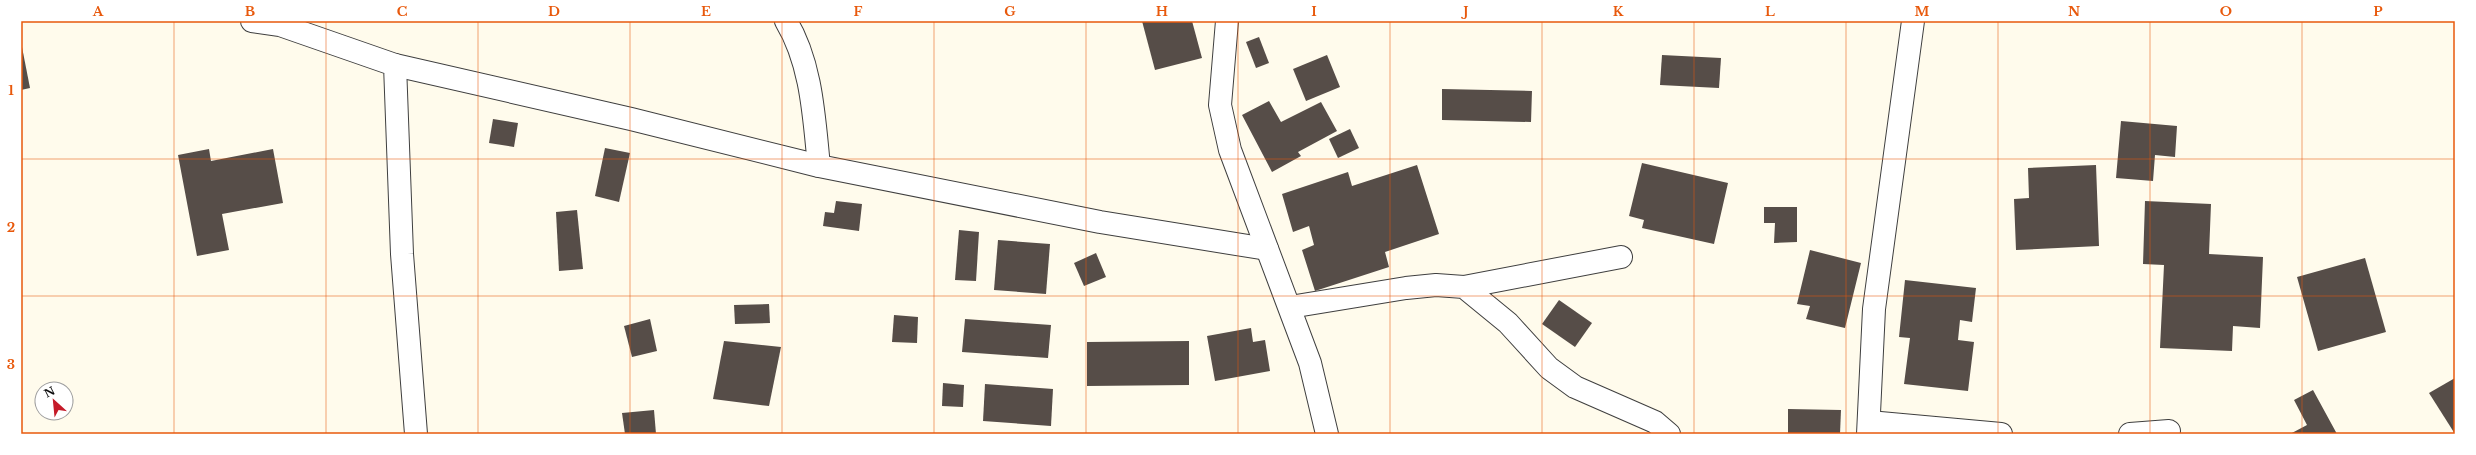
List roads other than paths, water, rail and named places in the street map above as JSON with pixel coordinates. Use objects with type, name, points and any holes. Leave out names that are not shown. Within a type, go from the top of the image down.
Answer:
[{"type":"street","points":[[252,21],[280,25],[395,66],[631,119],[819,166],[1100,222],[1267,248]]},
{"type":"street","points":[[786,21],[794,35],[811,92],[819,166]]},
{"type":"street","points":[[1227,21],[1220,105],[1230,150],[1310,363],[1328,434]]},
{"type":"street","points":[[1913,21],[1874,309],[1869,428],[2001,434]]},
{"type":"street","points":[[395,66],[402,254],[416,434]]},
{"type":"street","points":[[1290,307],[1406,288],[1436,285],[1464,287],[1621,257]]},
{"type":"street","points":[[1464,287],[1508,323],[1549,368],[1574,387],[1655,422],[1669,434]]},
{"type":"street","points":[[2130,434],[2169,431]]}]
